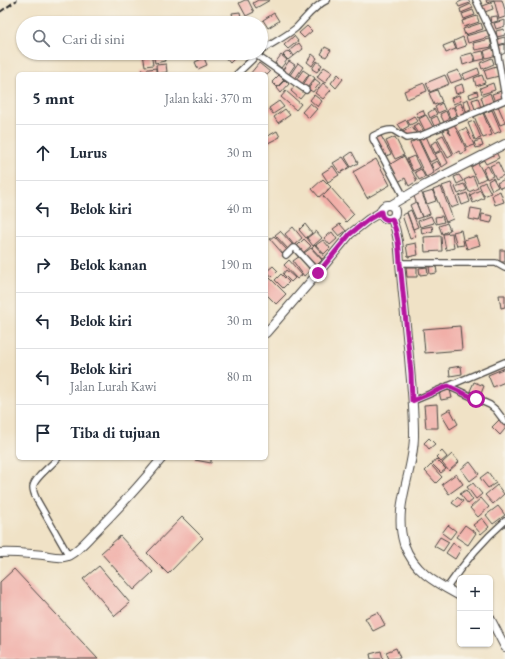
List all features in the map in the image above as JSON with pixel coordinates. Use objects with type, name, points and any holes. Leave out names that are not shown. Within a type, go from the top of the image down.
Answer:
[{"type":"street","points":[[268,47],[295,28],[321,2],[327,0]]},
{"type":"street","points":[[404,197],[373,139],[373,136],[390,129],[409,139],[420,136],[505,98],[498,51],[494,38],[476,0]]},
{"type":"street","points":[[239,72],[252,60]]},
{"type":"street","points":[[268,60],[306,90]]},
{"type":"street","points":[[268,331],[350,234],[369,219],[381,212],[384,206],[391,205],[445,174],[505,144]]},
{"type":"street","points":[[381,212],[384,219],[392,219],[396,212],[391,205]]},
{"type":"street","points":[[392,219],[397,236],[411,373],[414,442],[400,510],[400,522],[407,551],[416,566],[428,577],[457,594]]},
{"type":"street","points":[[286,255],[293,248],[295,248],[318,273]]},
{"type":"street","points":[[400,263],[496,263],[505,268]]},
{"type":"street","points":[[412,401],[505,362]]},
{"type":"street","points":[[448,386],[490,405],[505,422]]},
{"type":"street","points":[[56,460],[34,483],[34,490],[37,500],[69,556]]},
{"type":"street","points":[[0,553],[22,553],[55,557],[69,556],[118,509],[160,460]]},
{"type":"street","points":[[446,589],[472,554],[505,521]]},
{"type":"street","points":[[493,624],[505,647]]},
{"type":"building","points":[[248,0],[254,12],[246,16],[239,3]]},
{"type":"building","points":[[258,0],[270,0],[256,8],[253,3]]},
{"type":"building","points":[[468,0],[470,3],[459,7],[457,3]]},
{"type":"building","points":[[486,0],[494,0],[487,3]]},
{"type":"building","points":[[494,0],[502,0],[505,10],[505,17],[499,19]]},
{"type":"building","points":[[491,3],[493,9],[482,13],[480,7]]},
{"type":"building","points":[[471,4],[473,8],[461,13],[460,9]]},
{"type":"building","points":[[473,10],[475,15],[464,19],[462,14]]},
{"type":"building","points":[[240,12],[241,16],[233,16],[232,13]]},
{"type":"building","points":[[274,13],[279,21],[268,28],[268,17]]},
{"type":"building","points":[[477,16],[479,22],[464,27],[462,21]]},
{"type":"building","points":[[497,16],[498,21],[491,23],[490,17]]},
{"type":"building","points":[[505,20],[505,26],[496,29],[494,23]]},
{"type":"building","points":[[481,23],[483,29],[465,35],[463,29]]},
{"type":"building","points":[[307,26],[312,31],[304,38],[299,33]]},
{"type":"building","points":[[504,29],[505,35],[497,37],[496,31]]},
{"type":"building","points":[[487,30],[489,37],[468,43],[466,36]]},
{"type":"building","points":[[294,36],[298,41],[288,49],[284,45]]},
{"type":"building","points":[[463,37],[466,46],[457,49],[454,41]]},
{"type":"building","points":[[505,37],[505,43],[498,45],[497,39]]},
{"type":"building","points":[[490,39],[492,47],[475,50],[473,43]]},
{"type":"building","points":[[453,42],[456,49],[446,53],[443,46]]},
{"type":"building","points":[[299,43],[303,49],[294,56],[290,50]]},
{"type":"building","points":[[505,44],[505,53],[501,55],[498,46]]},
{"type":"building","points":[[325,47],[331,50],[326,57],[321,54]]},
{"type":"building","points":[[495,47],[497,55],[486,58],[484,51]]},
{"type":"building","points":[[288,51],[293,56],[288,60],[283,55]]},
{"type":"building","points":[[483,51],[485,59],[476,61],[474,53]]},
{"type":"building","points":[[472,53],[475,61],[463,65],[461,56]]},
{"type":"building","points":[[312,54],[317,58],[312,66],[307,62]]},
{"type":"building","points":[[281,55],[287,60],[281,68],[275,63]]},
{"type":"building","points":[[492,58],[494,64],[482,69],[480,63]]},
{"type":"building","points":[[144,60],[152,60],[153,65],[145,66]]},
{"type":"building","points":[[154,60],[165,60],[165,61],[155,63]]},
{"type":"building","points":[[205,60],[207,65],[198,69],[195,62]]},
{"type":"building","points":[[289,61],[295,65],[288,75],[282,71]]},
{"type":"building","points":[[317,61],[322,65],[317,72],[312,69]]},
{"type":"building","points":[[259,63],[270,72],[268,74],[268,72],[252,72]]},
{"type":"building","points":[[298,63],[303,67],[295,79],[290,75]]},
{"type":"building","points":[[166,64],[167,72],[157,72],[156,65]]},
{"type":"building","points":[[496,66],[499,76],[487,79],[484,70]]},
{"type":"building","points":[[324,67],[332,72],[325,83],[317,77]]},
{"type":"building","points":[[156,68],[156,72],[142,72],[142,70]]},
{"type":"building","points":[[478,68],[480,74],[465,80],[463,74]]},
{"type":"building","points":[[303,70],[309,74],[302,84],[296,80]]},
{"type":"building","points":[[458,70],[462,79],[451,83],[447,74]]},
{"type":"building","points":[[310,74],[315,78],[307,88],[303,85]]},
{"type":"building","points":[[338,74],[343,79],[336,88],[331,83]]},
{"type":"building","points":[[279,75],[284,80],[277,87],[272,82]]},
{"type":"building","points":[[445,75],[449,84],[430,92],[426,83]]},
{"type":"building","points":[[482,75],[485,83],[476,86],[474,78]]},
{"type":"building","points":[[315,79],[320,83],[313,92],[308,89]]},
{"type":"building","points":[[285,80],[289,84],[281,93],[277,88]]},
{"type":"building","points":[[323,83],[331,90],[323,99],[315,93]]},
{"type":"building","points":[[424,83],[427,91],[407,99],[404,91]]},
{"type":"building","points":[[493,83],[495,90],[482,94],[480,88]]},
{"type":"building","points":[[462,84],[464,91],[456,94],[454,87]]},
{"type":"building","points":[[295,85],[305,93],[300,99],[291,91]]},
{"type":"building","points":[[437,90],[442,102],[434,105],[429,93]]},
{"type":"building","points":[[286,91],[301,104],[296,110],[281,97]]},
{"type":"building","points":[[477,91],[478,95],[470,98],[469,94]]},
{"type":"building","points":[[501,91],[503,99],[495,102],[492,94]]},
{"type":"building","points":[[490,93],[493,102],[484,106],[481,97]]},
{"type":"building","points":[[314,95],[322,101],[318,107],[310,100]]},
{"type":"building","points":[[459,95],[461,101],[453,104],[451,98]]},
{"type":"building","points":[[478,98],[481,108],[475,109],[472,100]]},
{"type":"building","points":[[468,99],[471,109],[466,111],[463,101]]},
{"type":"building","points":[[279,101],[284,107],[273,114],[269,108]]},
{"type":"building","points":[[310,103],[317,109],[309,118],[302,112]]},
{"type":"building","points":[[442,103],[445,110],[438,113],[435,107]]},
{"type":"building","points":[[461,103],[465,114],[458,117],[454,106]]},
{"type":"building","points":[[498,106],[505,122],[500,125],[493,108]]},
{"type":"building","points":[[453,107],[457,115],[450,118],[447,110]]},
{"type":"building","points":[[285,109],[290,115],[278,123],[274,117]]},
{"type":"building","points":[[434,109],[437,114],[430,118],[428,113]]},
{"type":"building","points":[[423,110],[425,115],[418,118],[416,113]]},
{"type":"building","points":[[492,110],[501,131],[494,134],[484,113]]},
{"type":"building","points":[[446,111],[450,121],[445,124],[440,114]]},
{"type":"building","points":[[483,113],[492,135],[483,138],[474,116]]},
{"type":"building","points":[[426,115],[433,127],[425,131],[419,119]]},
{"type":"building","points":[[414,116],[418,121],[410,125],[407,120]]},
{"type":"building","points":[[437,116],[441,125],[435,128],[431,119]]},
{"type":"building","points":[[406,120],[409,126],[402,130],[398,124]]},
{"type":"building","points":[[474,121],[481,138],[475,140],[468,123]]},
{"type":"building","points":[[419,123],[424,132],[419,135],[413,126]]},
{"type":"building","points":[[454,124],[467,151],[461,154],[459,151],[454,154],[443,131],[447,129],[451,135],[447,127]]},
{"type":"building","points":[[412,127],[416,133],[407,138],[403,132]]},
{"type":"building","points":[[466,128],[474,145],[467,148],[459,131]]},
{"type":"building","points":[[277,131],[280,137],[268,143],[268,136]]},
{"type":"building","points":[[380,134],[391,154],[384,157],[373,138]]},
{"type":"building","points":[[443,135],[453,155],[448,158],[437,138]]},
{"type":"building","points":[[426,136],[436,159],[430,162],[419,139]]},
{"type":"building","points":[[395,137],[404,155],[395,159],[386,141]]},
{"type":"building","points":[[418,139],[434,173],[426,177],[410,143]]},
{"type":"building","points":[[481,140],[483,146],[476,148],[474,142]]},
{"type":"building","points":[[437,141],[441,150],[435,153],[431,144]]},
{"type":"building","points":[[442,151],[448,163],[442,167],[435,154]]},
{"type":"building","points":[[352,152],[358,163],[351,167],[345,157]]},
{"type":"building","points":[[496,152],[499,158],[486,164],[483,159]]},
{"type":"building","points":[[404,156],[417,181],[409,186],[405,178],[398,182],[389,165]]},
{"type":"building","points":[[414,156],[420,168],[413,171],[407,159]]},
{"type":"building","points":[[343,157],[350,167],[340,173],[333,163]]},
{"type":"building","points":[[376,159],[390,185],[367,198],[353,172]]},
{"type":"building","points":[[437,161],[441,167],[434,171],[431,164]]},
{"type":"building","points":[[498,162],[504,175],[496,179],[490,166]]},
{"type":"building","points":[[478,163],[486,178],[478,182],[471,167]]},
{"type":"building","points":[[333,166],[339,175],[328,182],[322,173]]},
{"type":"building","points":[[488,166],[493,176],[487,179],[483,169]]},
{"type":"building","points":[[421,169],[425,177],[419,180],[415,172]]},
{"type":"building","points":[[459,175],[463,181],[457,184],[454,177]]},
{"type":"building","points":[[473,176],[478,188],[469,192],[464,180]]},
{"type":"building","points":[[493,178],[498,187],[492,190],[488,181]]},
{"type":"building","points":[[323,179],[331,187],[319,197],[312,189]]},
{"type":"building","points":[[505,179],[505,186],[500,188],[497,183]]},
{"type":"building","points":[[485,182],[491,193],[484,196],[479,185]]},
{"type":"building","points":[[451,183],[459,205],[451,208],[442,186]]},
{"type":"building","points":[[464,184],[467,190],[458,194],[455,187]]},
{"type":"building","points":[[441,187],[453,219],[446,222],[433,190]]},
{"type":"building","points":[[331,188],[354,214],[346,222],[323,196]]},
{"type":"building","points":[[480,190],[484,198],[473,203],[470,195]]},
{"type":"building","points":[[421,191],[430,214],[422,217],[413,194]]},
{"type":"building","points":[[433,191],[436,201],[427,204],[423,194]]},
{"type":"building","points":[[500,191],[504,202],[495,205],[492,195]]},
{"type":"building","points":[[467,193],[470,202],[462,205],[459,196]]},
{"type":"building","points":[[416,202],[422,217],[416,219],[410,205]]},
{"type":"building","points":[[471,208],[482,210],[479,221],[469,219]]},
{"type":"building","points":[[411,210],[418,227],[413,229],[407,212]]},
{"type":"building","points":[[407,213],[416,237],[410,239],[402,215]]},
{"type":"building","points":[[482,214],[493,216],[491,223],[481,221]]},
{"type":"building","points":[[431,216],[434,223],[420,227],[418,221]]},
{"type":"building","points":[[442,216],[444,222],[436,224],[435,217]]},
{"type":"building","points":[[447,223],[450,230],[442,234],[439,226]]},
{"type":"building","points":[[305,224],[312,233],[306,238],[299,230]]},
{"type":"building","points":[[340,224],[346,231],[339,236],[333,229]]},
{"type":"building","points":[[432,226],[433,231],[422,234],[421,228]]},
{"type":"building","points":[[293,227],[302,238],[294,245],[285,234]]},
{"type":"building","points":[[461,230],[464,245],[457,246],[453,232]]},
{"type":"building","points":[[280,231],[293,245],[288,249],[275,235]]},
{"type":"building","points":[[316,231],[322,238],[313,246],[307,238]]},
{"type":"building","points":[[332,232],[337,239],[330,245],[324,238]]},
{"type":"building","points":[[452,233],[454,248],[446,250],[443,234]]},
{"type":"building","points":[[274,236],[287,250],[283,254],[270,239]]},
{"type":"building","points":[[441,236],[442,251],[425,252],[424,237]]},
{"type":"building","points":[[477,236],[480,245],[467,249],[464,240]]},
{"type":"building","points":[[304,239],[311,246],[303,253],[297,246]]},
{"type":"building","points":[[323,240],[330,248],[324,254],[316,245]]},
{"type":"building","points":[[416,243],[418,255],[408,257],[406,245]]},
{"type":"building","points":[[315,245],[325,257],[322,259],[312,248]]},
{"type":"building","points":[[311,248],[322,260],[316,266],[304,253]]},
{"type":"building","points":[[500,250],[505,250],[505,262],[500,262]]},
{"type":"building","points":[[300,256],[311,270],[304,276],[293,261]]},
{"type":"building","points":[[289,260],[302,275],[297,279],[284,265]]},
{"type":"building","points":[[273,266],[278,271],[272,277],[268,270]]},
{"type":"building","points":[[436,266],[437,273],[430,274],[429,267]]},
{"type":"building","points":[[406,267],[417,267],[417,277],[407,277]]},
{"type":"building","points":[[427,267],[428,274],[420,275],[419,268]]},
{"type":"building","points":[[286,270],[295,278],[291,282],[283,274]]},
{"type":"building","points":[[281,274],[289,282],[283,288],[275,280]]},
{"type":"building","points":[[270,278],[286,294],[276,304],[268,296],[268,280]]},
{"type":"building","points":[[499,295],[505,295],[505,307],[501,308]]},
{"type":"building","points":[[460,326],[462,350],[425,353],[423,329]]},
{"type":"building","points":[[461,366],[462,374],[450,376],[449,368]]},
{"type":"building","points":[[505,368],[505,382],[493,387],[488,375]]},
{"type":"building","points":[[474,382],[484,386],[480,396],[470,391]]},
{"type":"building","points":[[450,390],[452,398],[441,400],[439,392]]},
{"type":"building","points":[[437,404],[438,428],[426,428],[424,405]]},
{"type":"building","points":[[450,409],[458,424],[450,429],[441,414]]},
{"type":"building","points":[[500,419],[505,424],[505,429],[500,435],[492,427]]},
{"type":"building","points":[[429,438],[435,444],[429,449],[424,443]]},
{"type":"building","points":[[442,451],[447,457],[441,462],[436,457]]},
{"type":"building","points":[[452,454],[459,462],[449,471],[442,463]]},
{"type":"building","points":[[436,459],[446,469],[441,473],[432,464]]},
{"type":"building","points":[[195,460],[211,460],[211,463]]},
{"type":"building","points":[[470,462],[479,474],[470,481],[461,469]]},
{"type":"building","points":[[431,465],[442,477],[436,483],[425,471]]},
{"type":"building","points":[[488,472],[496,483],[488,488],[480,478]]},
{"type":"building","points":[[456,474],[463,484],[449,494],[442,484]]},
{"type":"building","points":[[473,483],[482,494],[476,499],[467,487]]},
{"type":"building","points":[[497,485],[504,494],[493,504],[485,495]]},
{"type":"building","points":[[466,490],[473,500],[468,504],[460,494]]},
{"type":"building","points":[[457,497],[463,501],[458,507],[452,503]]},
{"type":"building","points":[[481,498],[489,507],[478,517],[470,508]]},
{"type":"building","points":[[498,506],[505,515],[493,524],[486,515]]},
{"type":"building","points":[[182,517],[203,538],[168,574],[147,553]]},
{"type":"building","points":[[482,518],[489,527],[481,534],[473,525]]},
{"type":"building","points":[[448,525],[456,531],[450,539],[442,533]]},
{"type":"building","points":[[465,525],[476,533],[468,545],[456,537]]},
{"type":"building","points":[[120,536],[153,572],[134,590],[101,553]]},
{"type":"building","points":[[440,537],[449,542],[443,551],[434,546]]},
{"type":"building","points":[[453,543],[461,549],[455,559],[446,553]]},
{"type":"building","points":[[99,566],[130,603],[115,616],[83,579]]},
{"type":"building","points":[[14,569],[98,659],[0,659],[0,582]]},
{"type":"building","points":[[378,612],[385,625],[373,631],[365,618]]},
{"type":"building","points":[[396,648],[400,658],[389,659],[386,652]]},
{"type":"building","points":[[381,651],[383,659],[371,659],[370,654]]},
{"type":"railway","points":[[0,12],[17,0]]},
{"type":"route","points":[[318,273],[350,234],[369,219],[381,212],[384,219],[392,219],[399,245],[411,373],[412,401],[448,386],[476,399]]}]
